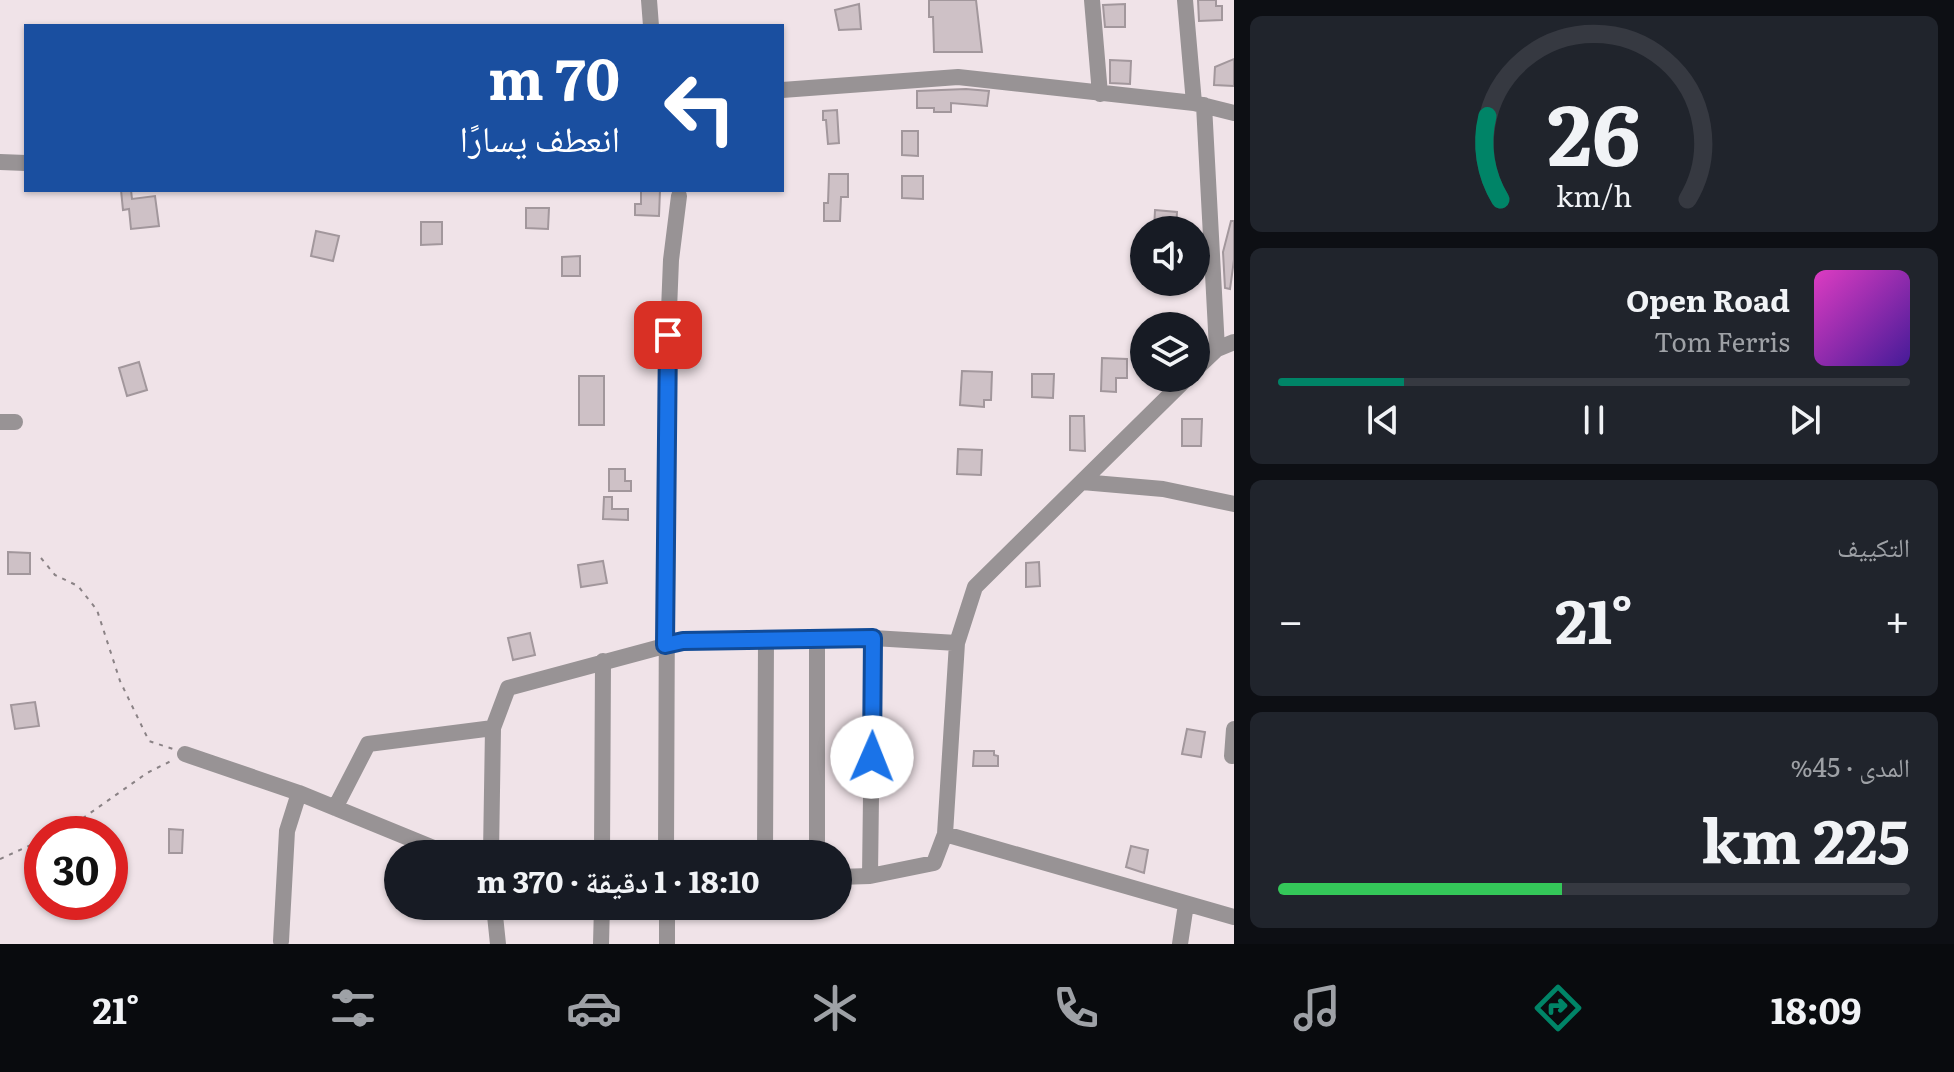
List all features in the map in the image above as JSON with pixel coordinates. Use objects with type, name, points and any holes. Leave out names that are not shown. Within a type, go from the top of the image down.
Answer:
[{"type":"street","points":[[649,0],[651,24]]},
{"type":"street","points":[[1092,0],[1100,94]]},
{"type":"street","points":[[1185,0],[1199,104],[1217,349]]},
{"type":"street","points":[[784,90],[958,77],[1199,104],[1234,113]]},
{"type":"street","points":[[0,162],[24,163]]},
{"type":"street","points":[[666,840],[668,335],[671,260],[679,196]]},
{"type":"street","points":[[1210,356],[1234,342]]},
{"type":"street","points":[[852,877],[934,863],[945,834],[957,643],[975,587],[1173,392]]},
{"type":"street","points":[[1082,482],[1163,489],[1234,504]]},
{"type":"street","points":[[491,840],[493,728],[508,688],[683,641],[873,638],[957,643]]},
{"type":"street","points":[[870,876],[873,638]]},
{"type":"street","points":[[817,639],[817,840]]},
{"type":"street","points":[[765,840],[766,640]]},
{"type":"street","points":[[602,840],[603,661]]},
{"type":"street","points":[[335,808],[368,744],[493,728]]},
{"type":"street","points":[[1232,756],[1234,729]]},
{"type":"street","points":[[185,754],[299,793],[414,840]]},
{"type":"street","points":[[281,941],[287,831],[299,793]]},
{"type":"street","points":[[945,834],[1234,917]]},
{"type":"street","points":[[1180,944],[1186,904]]},
{"type":"street","points":[[495,920],[498,944]]},
{"type":"street","points":[[601,944],[602,920]]},
{"type":"street","points":[[667,920],[667,944]]},
{"type":"path","points":[[41,558],[55,575],[78,586],[97,610],[120,681],[149,741],[185,754]]},
{"type":"path","points":[[86,816],[147,773],[185,754]]},
{"type":"path","points":[[0,859],[24,848]]},
{"type":"building","points":[[929,0],[976,0],[982,52],[934,52]]},
{"type":"building","points":[[1198,0],[1216,0],[1216,6],[1222,6],[1222,20],[1199,21]]},
{"type":"building","points":[[859,4],[861,29],[839,30],[835,10]]},
{"type":"building","points":[[1125,4],[1125,27],[1105,27],[1103,5]]},
{"type":"building","points":[[1234,59],[1234,86],[1214,85],[1215,67]]},
{"type":"building","points":[[1110,60],[1131,61],[1130,84],[1110,83]]},
{"type":"building","points":[[917,91],[989,91],[987,106],[951,103],[951,112],[917,108]]},
{"type":"building","points":[[837,110],[839,143],[828,144],[823,111]]},
{"type":"building","points":[[902,131],[918,131],[918,156],[902,155]]},
{"type":"building","points":[[829,174],[848,174],[848,197],[841,197],[840,221],[824,221]]},
{"type":"building","points":[[902,176],[923,176],[923,199],[902,198]]},
{"type":"building","points":[[121,192],[131,192],[132,199],[155,196],[159,226],[131,229],[129,209],[123,210]]},
{"type":"building","points":[[641,192],[660,192],[659,216],[635,215],[635,204],[641,204]]},
{"type":"building","points":[[526,208],[549,208],[548,229],[526,228]]},
{"type":"building","points":[[1155,210],[1177,212],[1177,216],[1155,216]]},
{"type":"building","points":[[1231,221],[1234,221],[1234,260],[1230,289],[1225,288],[1223,252]]},
{"type":"building","points":[[421,222],[442,222],[442,244],[421,245]]},
{"type":"building","points":[[316,231],[339,236],[333,261],[311,256]]},
{"type":"building","points":[[580,256],[580,276],[562,276],[562,257]]},
{"type":"building","points":[[1102,358],[1127,359],[1127,378],[1116,378],[1116,392],[1101,391]]},
{"type":"building","points":[[139,362],[147,390],[127,396],[119,368]]},
{"type":"building","points":[[962,371],[992,372],[991,400],[984,400],[984,407],[960,405]]},
{"type":"building","points":[[1032,374],[1054,374],[1053,398],[1032,397]]},
{"type":"building","points":[[579,376],[604,376],[604,425],[579,425]]},
{"type":"building","points":[[1070,416],[1084,416],[1085,451],[1070,450]]},
{"type":"building","points":[[1182,419],[1202,419],[1201,446],[1182,446]]},
{"type":"building","points":[[958,449],[982,450],[981,475],[957,474]]},
{"type":"building","points":[[609,469],[625,469],[625,481],[631,481],[631,491],[609,491]]},
{"type":"building","points":[[604,497],[612,497],[612,509],[628,509],[628,520],[603,519]]},
{"type":"building","points":[[8,552],[30,553],[30,574],[8,574]]},
{"type":"building","points":[[603,561],[607,583],[581,587],[578,565]]},
{"type":"building","points":[[1039,562],[1040,586],[1026,587],[1026,563]]},
{"type":"building","points":[[530,633],[535,655],[513,660],[508,638]]},
{"type":"building","points":[[35,702],[39,726],[15,729],[11,705]]},
{"type":"building","points":[[1187,729],[1205,732],[1201,757],[1182,754]]},
{"type":"building","points":[[974,751],[994,751],[994,755],[998,756],[998,766],[973,766]]},
{"type":"building","points":[[169,829],[183,830],[182,853],[169,853]]},
{"type":"building","points":[[1131,846],[1148,850],[1144,873],[1126,867]]},
{"type":"route","points":[[668,335],[665,645],[683,641],[873,638],[872,757]]}]
